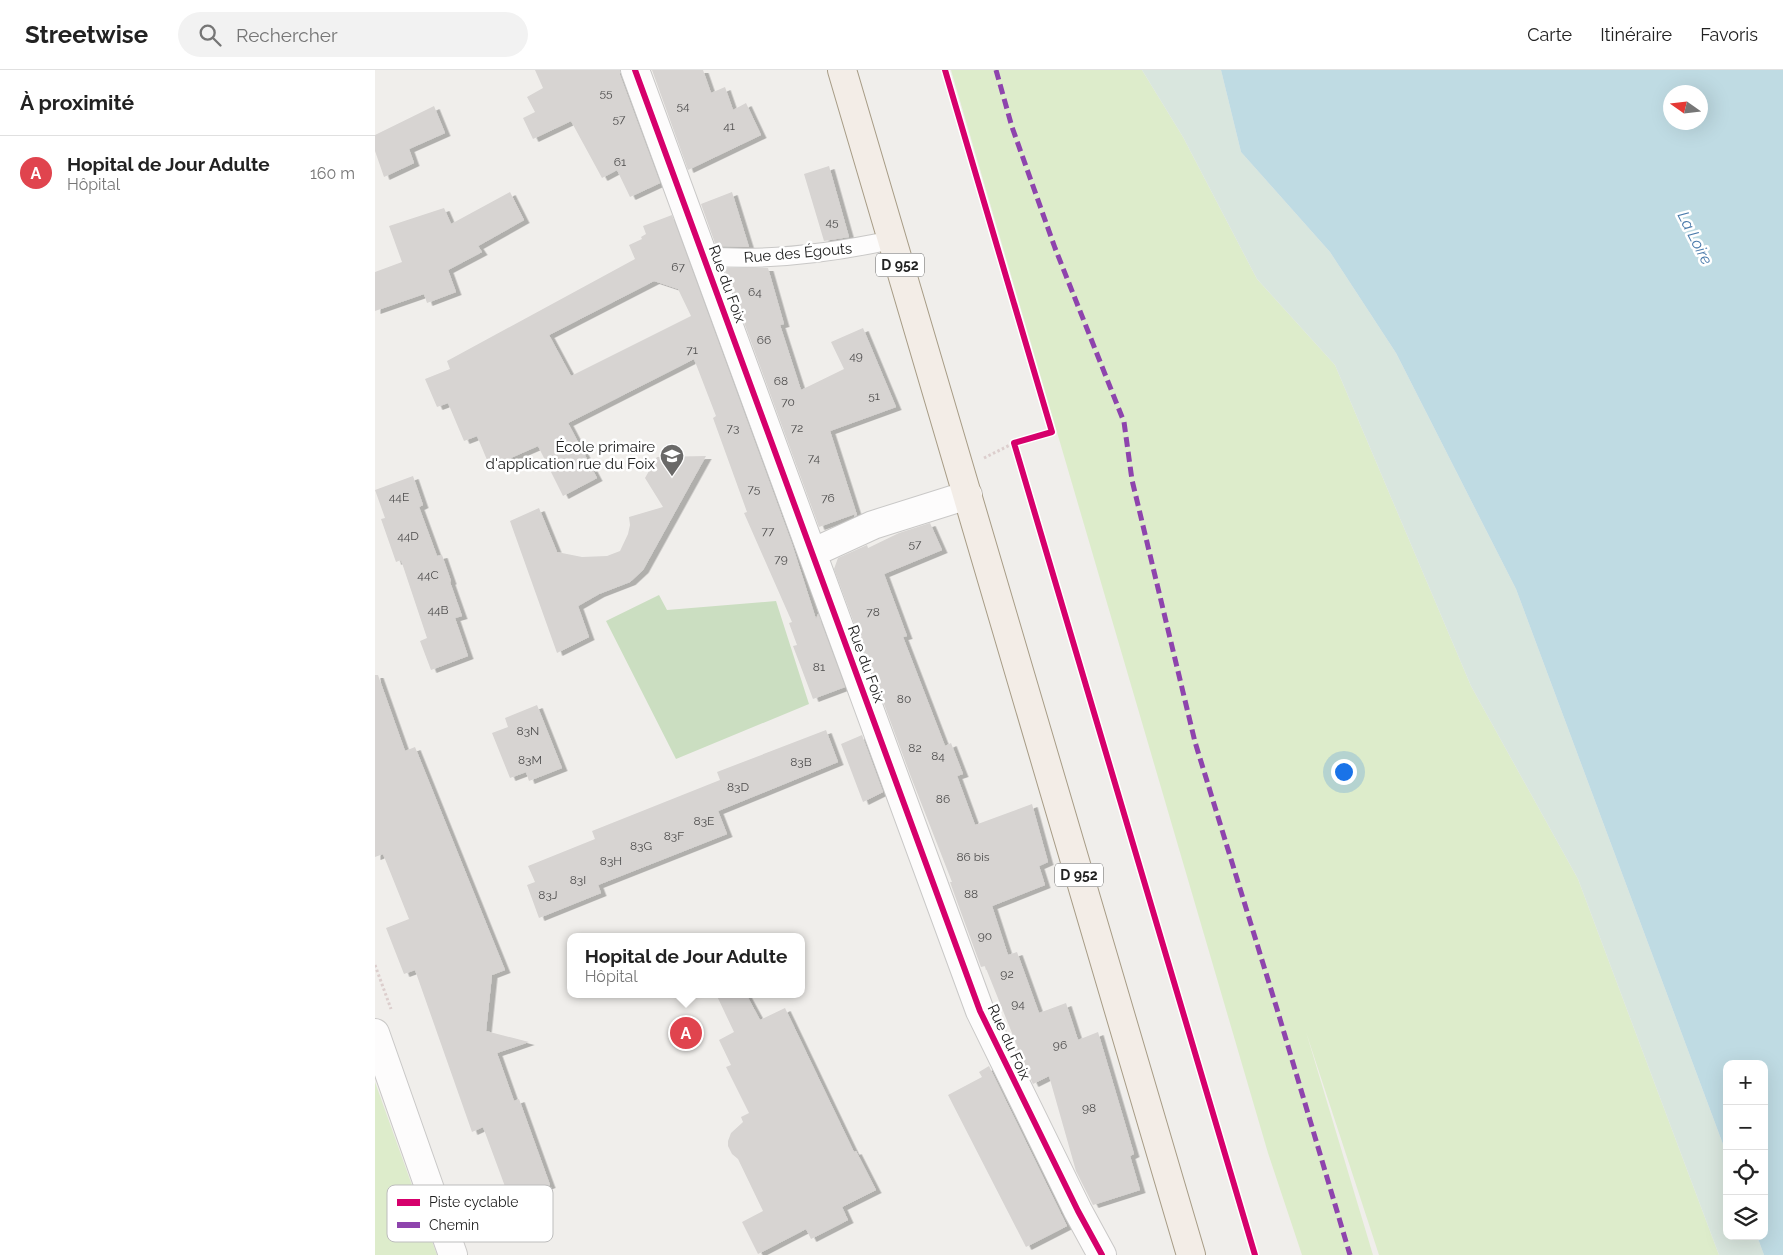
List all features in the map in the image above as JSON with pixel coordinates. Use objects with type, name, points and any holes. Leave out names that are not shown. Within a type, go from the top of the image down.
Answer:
[{"type":"main road","name":"D 952","points":[[842,70],[1191,1255]]},
{"type":"street","name":"Rue du Foix","points":[[635,70],[980,1011],[1078,1211],[1102,1255]]},
{"type":"street","points":[[812,553],[873,525],[967,496]]},
{"type":"street","points":[[375,1033],[428,1185]]},
{"type":"street","points":[[448,1242],[453,1255]]},
{"type":"lane","name":"Rue des Égouts","points":[[703,256],[729,259],[797,256],[851,249],[892,240]]},
{"type":"path","points":[[977,454],[984,458],[1014,443]]},
{"type":"green space","points":[[951,70],[1142,70],[1183,137],[1257,279],[1335,365],[1471,686],[1578,879],[1719,1255],[1379,1255],[1306,1032],[1373,1255],[1302,1255],[1268,1153]]},
{"type":"green space","points":[[659,595],[667,610],[776,601],[809,704],[676,759],[606,621]]},
{"type":"green space","points":[[375,1082],[412,1185],[387,1185],[387,1242],[432,1242],[437,1255],[375,1255]]},
{"type":"shaded area","points":[[1142,70],[1221,70],[1241,152],[1330,252],[1396,353],[1516,589],[1723,1144],[1723,1240],[1758,1240],[1764,1255],[1719,1255],[1578,879],[1471,686],[1335,365],[1257,279],[1183,137]]},
{"type":"water","name":"La Loire","points":[[1221,70],[1783,70],[1783,1255],[1764,1255],[1758,1240],[1768,1240],[1768,1060],[1723,1060],[1723,1144],[1516,589],[1396,353],[1330,252],[1241,152]]},
{"type":"building","points":[[535,70],[620,70],[620,75],[660,183],[630,197],[617,170],[602,178],[571,121],[533,139],[523,118],[535,112],[527,97],[543,88]]},
{"type":"building","points":[[652,70],[703,70],[711,93],[725,87],[733,110],[746,103],[761,135],[688,170]]},
{"type":"building","points":[[434,106],[445,133],[409,149],[414,163],[384,177],[375,151],[375,135]]},
{"type":"building","points":[[829,166],[849,237],[824,241],[804,174]]},
{"type":"building","points":[[510,192],[524,220],[478,246],[482,252],[448,270],[456,292],[427,303],[424,294],[375,311],[375,272],[402,262],[389,226],[444,208],[451,224]]},
{"type":"building","points":[[732,192],[749,247],[716,246],[701,204]]},
{"type":"building","points":[[672,215],[792,544],[816,619],[818,614],[845,687],[813,699],[793,646],[797,645],[789,623],[792,622],[744,513],[747,512],[713,418],[716,416],[694,359],[568,423],[597,478],[563,496],[538,446],[490,467],[477,436],[464,441],[448,403],[437,407],[425,379],[450,369],[447,361],[635,259],[629,245],[642,239],[641,237],[646,234],[643,226]],"holes":[[[654,281],[678,289],[691,316],[571,376],[549,335]]]},
{"type":"building","points":[[724,268],[768,268],[784,324],[780,325],[801,390],[844,369],[831,342],[863,328],[896,407],[830,431],[857,515],[854,517],[855,514],[819,527]]},
{"type":"building","points":[[706,456],[643,570],[630,582],[599,594],[578,606],[589,637],[557,653],[510,521],[539,508],[557,552],[582,557],[607,556],[620,551],[628,534],[629,517],[663,507],[645,478],[657,457]]},
{"type":"building","points":[[413,476],[423,505],[419,507],[437,556],[442,555],[462,616],[455,618],[468,656],[431,670],[420,641],[427,638],[401,560],[396,562],[381,519],[385,518],[375,490]]},
{"type":"building","points":[[930,523],[942,550],[884,574],[907,636],[903,637],[945,746],[951,743],[963,774],[957,776],[975,825],[1032,804],[1048,862],[1039,866],[1045,885],[992,906],[1008,955],[1017,952],[1039,1013],[1066,1003],[1078,1040],[1098,1032],[1134,1154],[1130,1156],[1140,1190],[1093,1205],[1076,1171],[1049,1076],[1033,1084],[1016,1049],[1018,1048],[985,966],[981,967],[950,882],[952,882],[834,569],[838,558],[867,545],[868,548],[899,533]]},
{"type":"building","points":[[375,675],[378,675],[405,751],[415,747],[505,970],[492,975],[486,1031],[529,1042],[497,1053],[514,1101],[519,1099],[550,1185],[504,1185],[483,1127],[472,1132],[415,970],[404,974],[386,928],[409,919],[383,854],[375,857]]},
{"type":"building","points":[[537,705],[562,768],[529,781],[526,772],[510,778],[492,733],[508,727],[505,718]]},
{"type":"building","points":[[826,730],[838,762],[718,811],[727,834],[598,885],[601,893],[539,918],[527,885],[535,882],[528,866],[595,839],[592,831],[720,780],[717,772]]},
{"type":"building","points":[[862,735],[883,792],[863,802],[841,744]]},
{"type":"building","points":[[718,998],[748,998],[760,1020],[785,1008],[854,1152],[856,1151],[876,1190],[842,1207],[848,1220],[811,1239],[806,1229],[758,1254],[742,1222],[763,1211],[738,1159],[732,1154],[728,1146],[731,1133],[743,1122],[741,1117],[749,1113],[726,1067],[731,1065],[719,1040],[734,1032]]},
{"type":"building","points":[[989,1066],[1067,1226],[1026,1247],[948,1095],[982,1077],[979,1072]]},
{"type":"marked path","points":[[996,70],[1012,127],[1055,248],[1124,422],[1132,480],[1195,742],[1350,1255]]},
{"type":"cycle path","points":[[635,70],[980,1011],[1078,1211],[1102,1255]]},
{"type":"cycle path","points":[[945,70],[1052,432],[1014,443],[1255,1255]]},
{"type":"place","name":"École primaire d'application rue du Foix","points":[[672,477]]},
{"type":"place","name":"Hopital de Jour Adulte","points":[[686,1033]]}]
